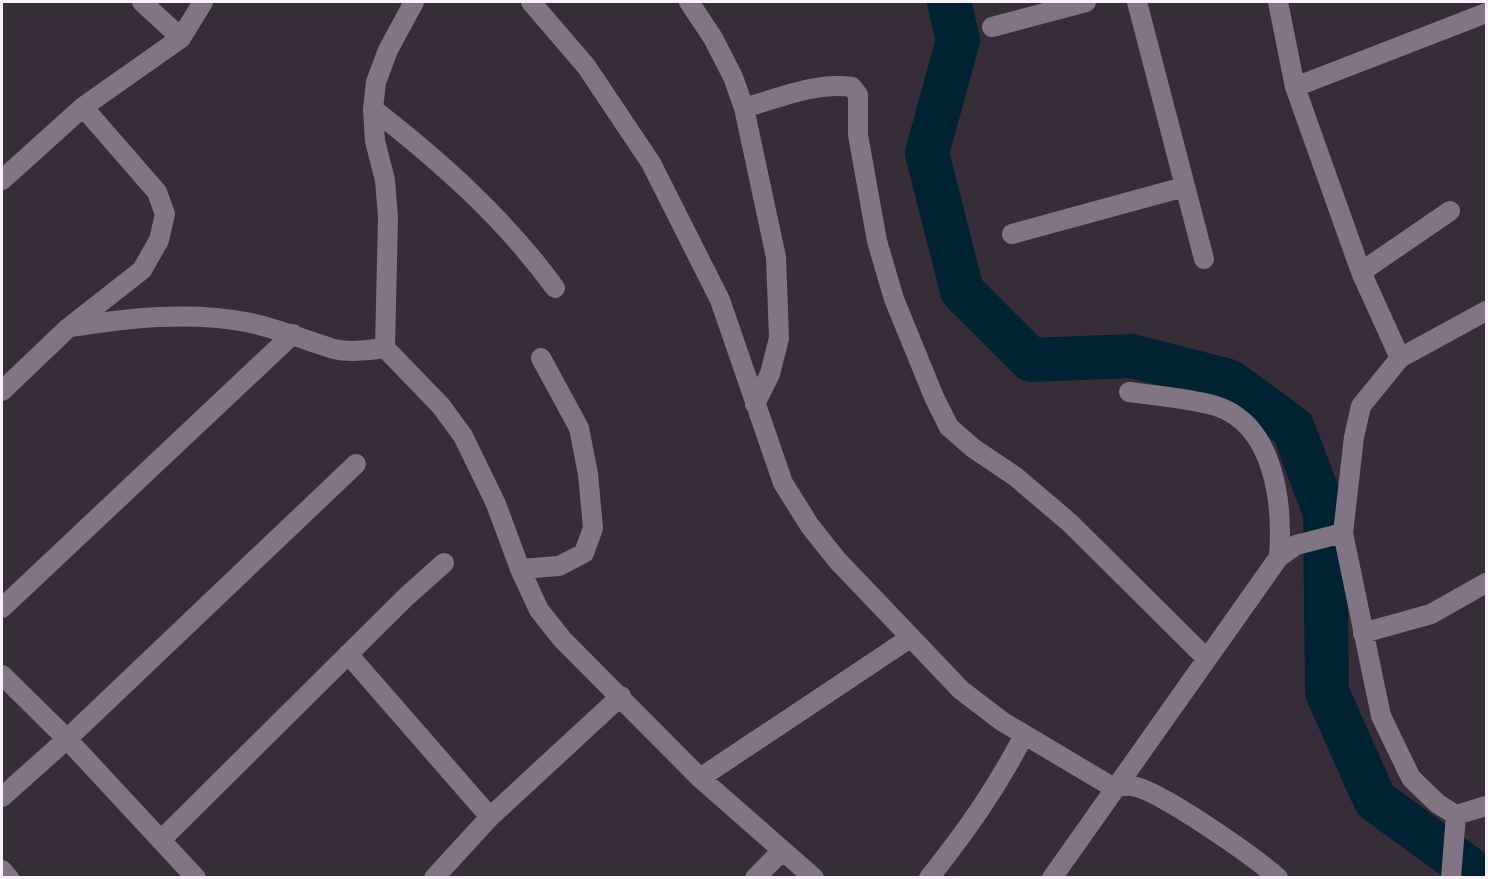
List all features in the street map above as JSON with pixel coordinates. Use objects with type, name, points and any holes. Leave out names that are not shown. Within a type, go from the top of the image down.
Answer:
[{"type":"street","points":[[142,2],[181,38]]},
{"type":"street","points":[[2,180],[83,107],[181,38],[203,2]]},
{"type":"street","points":[[414,2],[388,50],[376,82],[373,109],[375,141],[385,180],[388,217],[385,348],[441,406],[463,436],[496,504],[520,569],[539,610],[562,639],[700,778],[814,878]]},
{"type":"street","points":[[531,2],[586,66],[651,163],[720,300],[783,483],[810,526],[837,560],[961,690],[1024,735],[1113,788],[1132,786],[1144,790],[1198,821],[1268,874]]},
{"type":"street","points":[[689,2],[723,57],[744,108],[776,257],[779,300],[778,338],[770,374],[755,404]]},
{"type":"street","points":[[992,27],[1086,2]]},
{"type":"street","points":[[1137,2],[1204,259]]},
{"type":"street","points":[[1278,2],[1295,87],[1361,272],[1400,358]]},
{"type":"street","points":[[1295,87],[1486,11],[1485,2]]},
{"type":"street","points":[[744,108],[806,90],[839,85],[852,87],[858,95],[858,135],[877,241],[894,299],[934,397],[949,427],[973,448],[1016,477],[1070,523],[1207,659]]},
{"type":"street","points":[[2,391],[68,328],[142,270],[159,240],[165,214],[157,192],[83,107]]},
{"type":"street","points":[[373,109],[430,153],[527,250],[555,288]]},
{"type":"street","points":[[1012,234],[1184,187]]},
{"type":"street","points":[[1361,272],[1450,211]]},
{"type":"street","points":[[1486,311],[1400,358],[1361,406],[1337,534],[1363,633],[1381,716],[1411,778],[1438,804],[1456,815],[1486,806]]},
{"type":"street","points":[[68,328],[119,320],[159,317],[243,321],[293,334],[335,349],[360,351],[385,348]]},
{"type":"street","points":[[2,608],[293,334]]},
{"type":"street","points":[[520,569],[559,566],[584,554],[593,528],[588,474],[579,428],[541,358]]},
{"type":"street","points":[[1129,392],[1217,406],[1241,420],[1255,432],[1266,452],[1274,490],[1281,528],[1279,557]]},
{"type":"street","points":[[2,797],[67,739],[356,464]]},
{"type":"street","points":[[1053,878],[1113,788],[1279,557],[1296,545],[1337,534]]},
{"type":"street","points":[[161,840],[348,654],[444,563]]},
{"type":"street","points":[[1363,633],[1431,614],[1486,583]]},
{"type":"street","points":[[700,778],[909,638]]},
{"type":"street","points":[[348,654],[490,817]]},
{"type":"street","points":[[2,675],[67,739],[196,878]]},
{"type":"street","points":[[434,878],[490,817],[621,696]]},
{"type":"street","points":[[929,878],[973,823],[1024,735]]},
{"type":"street","points":[[1450,876],[1456,815]]},
{"type":"street","points":[[755,878],[782,851]]},
{"type":"street","points":[[2,870],[9,878]]},
{"type":"waterway","points":[[949,2],[958,40],[927,153],[962,291],[1031,360],[1132,356],[1229,381],[1293,428],[1325,513],[1327,692],[1375,800],[1482,878]]}]
